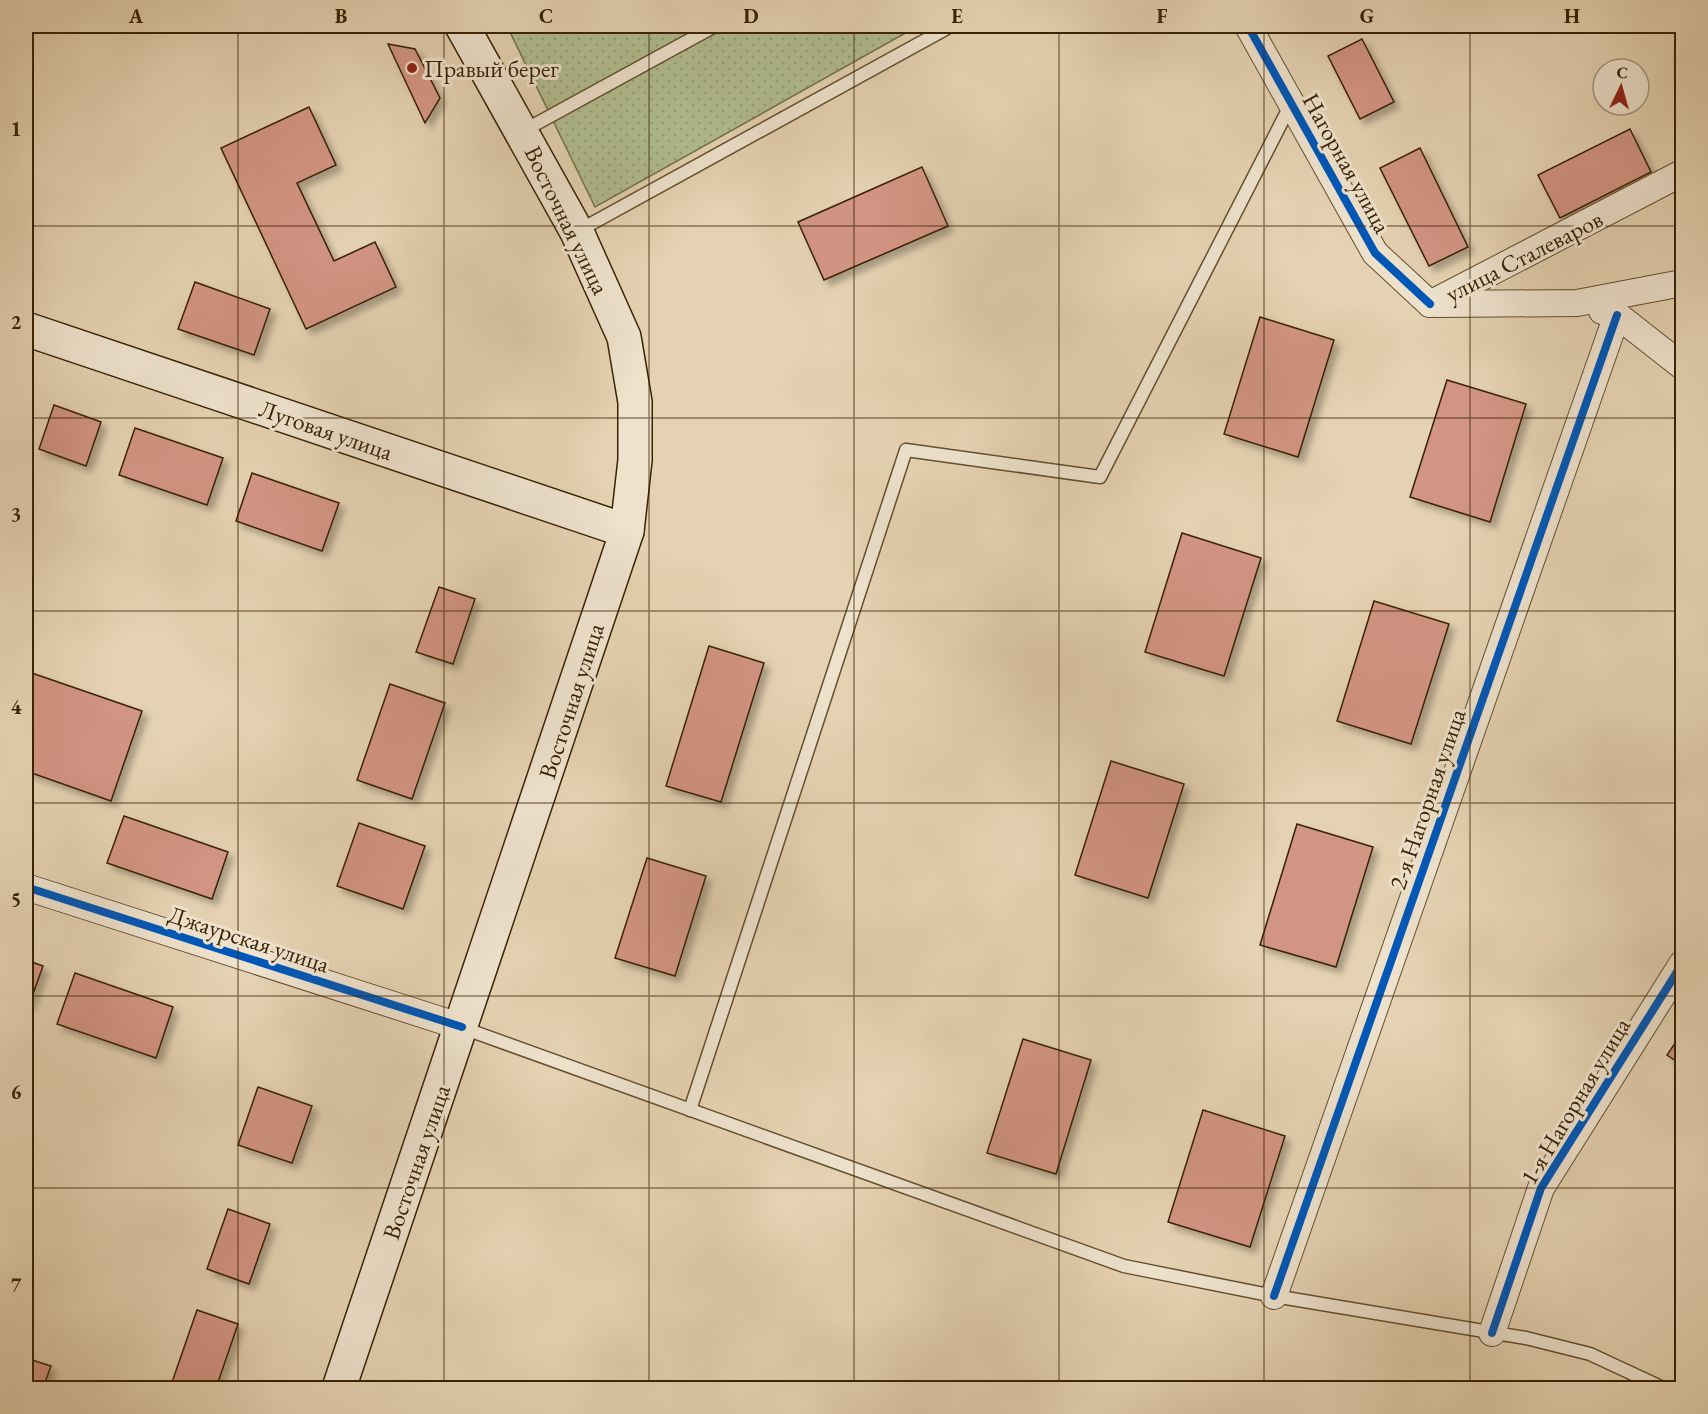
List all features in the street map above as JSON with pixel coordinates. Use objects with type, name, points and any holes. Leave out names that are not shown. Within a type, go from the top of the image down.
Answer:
[{"type":"main road","name":"Восточная улица","points":[[339,1389],[627,531],[635,459],[635,402],[624,337],[577,232],[523,131],[462,26]]},
{"type":"main road","name":"Луговая улица","points":[[26,329],[627,531]]},
{"type":"street","name":"Нагорная улица","points":[[1248,26],[1375,253],[1430,304]]},
{"type":"street","name":"улица Сталеваров","points":[[1430,304],[1683,173]]},
{"type":"street","name":"улица Сталеваров","points":[[1430,304],[1577,303],[1683,283]]},
{"type":"street","points":[[1577,303],[1617,315],[1683,366]]},
{"type":"street","name":"2-я Нагорная улица","points":[[1274,1296],[1617,315]]},
{"type":"street","name":"Джаурская улица","points":[[26,887],[462,1027]]},
{"type":"street","name":"1-я Нагорная улица","points":[[1492,1333],[1541,1188],[1683,964]]},
{"type":"lane","points":[[523,131],[716,26]]},
{"type":"lane","points":[[577,232],[951,26]]},
{"type":"lane","points":[[690,1110],[906,450],[1100,477],[1292,104]]},
{"type":"lane","points":[[462,1027],[1124,1266],[1274,1296],[1526,1338],[1590,1354],[1663,1389]]},
{"type":"green space","points":[[507,26],[918,26],[595,207]]},
{"type":"building","points":[[1362,39],[1394,102],[1360,119],[1328,56]]},
{"type":"building","points":[[388,44],[415,49],[440,98],[425,123]]},
{"type":"building","points":[[309,107],[336,165],[297,183],[334,261],[375,242],[396,287],[306,329],[221,148]]},
{"type":"building","points":[[1630,129],[1651,172],[1560,218],[1538,175]]},
{"type":"building","points":[[1420,148],[1468,247],[1429,266],[1380,168]]},
{"type":"building","points":[[922,167],[948,226],[824,280],[798,222]]},
{"type":"building","points":[[195,282],[270,309],[254,355],[178,329]]},
{"type":"building","points":[[1260,317],[1334,340],[1298,457],[1224,434]]},
{"type":"building","points":[[1447,380],[1526,404],[1490,522],[1410,497]]},
{"type":"building","points":[[54,405],[101,422],[86,466],[39,449]]},
{"type":"building","points":[[135,428],[223,458],[207,505],[119,475]]},
{"type":"building","points":[[252,473],[339,503],[322,551],[236,521]]},
{"type":"building","points":[[1182,533],[1261,558],[1224,676],[1145,652]]},
{"type":"building","points":[[439,587],[475,599],[453,664],[416,652]]},
{"type":"building","points":[[1374,601],[1449,624],[1411,744],[1337,721]]},
{"type":"building","points":[[709,646],[764,663],[721,802],[666,786]]},
{"type":"building","points":[[26,671],[142,711],[111,801],[26,771]]},
{"type":"building","points":[[390,684],[445,703],[412,799],[357,780]]},
{"type":"building","points":[[1111,761],[1184,784],[1148,898],[1075,875]]},
{"type":"building","points":[[124,816],[228,852],[212,899],[107,863]]},
{"type":"building","points":[[359,823],[425,846],[403,909],[337,886]]},
{"type":"building","points":[[1297,824],[1373,847],[1336,967],[1260,945]]},
{"type":"building","points":[[647,858],[706,876],[675,976],[615,958]]},
{"type":"building","points":[[26,960],[43,966],[29,1005],[26,1004]]},
{"type":"building","points":[[75,973],[173,1007],[156,1058],[57,1024]]},
{"type":"building","points":[[1682,1033],[1682,1065],[1667,1055]]},
{"type":"building","points":[[1023,1039],[1091,1060],[1056,1174],[987,1153]]},
{"type":"building","points":[[258,1087],[312,1106],[292,1163],[238,1145]]},
{"type":"building","points":[[1203,1110],[1285,1136],[1250,1247],[1168,1222]]},
{"type":"building","points":[[228,1209],[270,1224],[249,1284],[207,1269]]},
{"type":"building","points":[[197,1310],[238,1324],[216,1388],[170,1388]]},
{"type":"building","points":[[26,1358],[51,1366],[43,1388],[26,1388]]},
{"type":"cycle path","points":[[1248,26],[1375,253],[1430,304]]},
{"type":"cycle path","points":[[1274,1296],[1617,315]]},
{"type":"cycle path","points":[[26,887],[462,1027]]},
{"type":"cycle path","points":[[1492,1333],[1541,1188],[1682,964]]},
{"type":"place","name":"Правый берег","points":[[412,68]]}]
